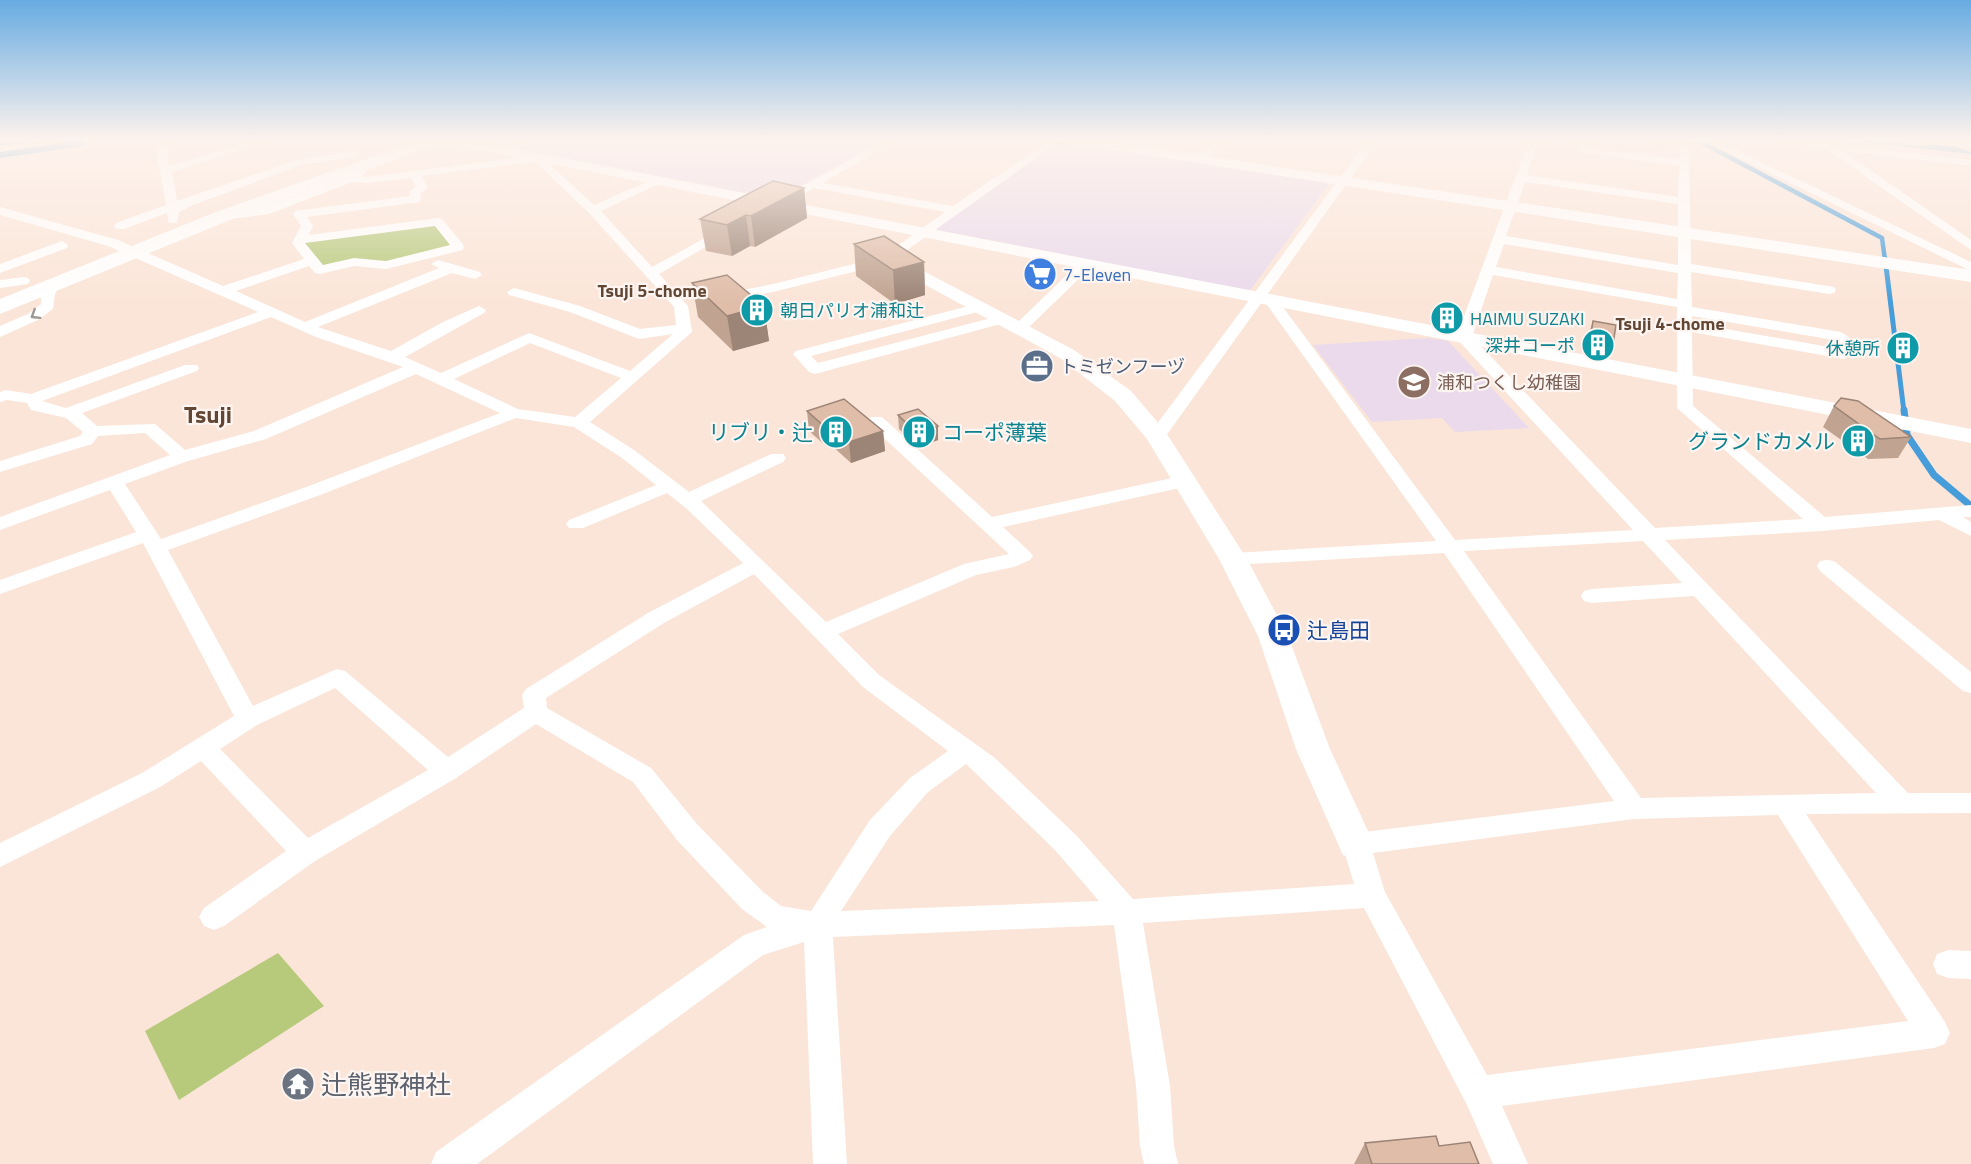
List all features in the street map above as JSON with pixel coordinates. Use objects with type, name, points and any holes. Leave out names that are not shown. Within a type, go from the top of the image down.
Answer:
[{"type":"highway","points":[[0,292],[116,234],[172,212],[235,194]]},
{"type":"highway","points":[[0,292],[160,228],[255,194]]},
{"type":"highway","points":[[0,305],[183,228],[275,194]]},
{"type":"highway","points":[[0,305],[276,194]]},
{"type":"street","points":[[169,194],[172,212],[189,202],[210,194]]},
{"type":"street","points":[[224,216],[265,211],[310,194]]},
{"type":"street","points":[[300,240],[438,222],[458,248],[386,264],[354,262],[320,270],[298,243],[307,226],[299,214],[416,199],[415,194]]},
{"type":"street","points":[[576,194],[651,273],[686,305],[684,332],[579,423]]},
{"type":"street","points":[[593,210],[628,194]]},
{"type":"street","points":[[722,194],[1971,436]]},
{"type":"street","points":[[651,273],[793,194]]},
{"type":"street","points":[[869,194],[955,210]]},
{"type":"street","points":[[712,300],[773,288],[889,257],[978,194]]},
{"type":"street","points":[[1157,436],[1265,300],[1334,194]]},
{"type":"street","points":[[1433,194],[1971,276]]},
{"type":"street","points":[[1464,338],[1515,194]]},
{"type":"street","points":[[1636,194],[1683,201]]},
{"type":"street","points":[[1683,194],[1684,408],[1822,525]]},
{"type":"street","points":[[1818,194],[1971,267]]},
{"type":"street","points":[[1897,194],[1971,246]]},
{"type":"street","points":[[0,211],[116,234],[134,252],[304,327],[393,357],[514,413],[579,423],[628,454],[687,500],[756,564],[872,681],[986,765],[1065,842],[1127,912],[1153,1086],[1157,1146],[1161,1164]]},
{"type":"street","points":[[844,218],[889,257],[1067,354],[1099,376],[1123,396],[1157,436],[1233,559],[1273,636],[1313,748],[1356,844],[1372,895],[1479,1093],[1511,1164]]},
{"type":"street","points":[[1499,239],[1829,290]]},
{"type":"street","points":[[0,269],[62,245]]},
{"type":"street","points":[[414,258],[475,275]]},
{"type":"street","points":[[223,291],[312,261]]},
{"type":"street","points":[[980,308],[801,354],[814,369],[1012,324],[1085,265]]},
{"type":"street","points":[[304,327],[452,268]]},
{"type":"street","points":[[1488,270],[1684,313],[1844,354],[1841,337],[1684,313]]},
{"type":"street","points":[[0,284],[22,280]]},
{"type":"street","points":[[0,332],[33,317],[48,306],[48,294],[54,284]]},
{"type":"street","points":[[514,292],[575,309],[639,334],[684,328]]},
{"type":"street","points":[[1265,300],[1449,545],[1634,809]]},
{"type":"street","points":[[393,357],[479,310]]},
{"type":"street","points":[[0,397],[6,395],[32,399],[272,312]]},
{"type":"street","points":[[439,380],[529,338],[632,377]]},
{"type":"street","points":[[1464,338],[1902,804]]},
{"type":"street","points":[[68,413],[191,368]]},
{"type":"street","points":[[0,524],[182,457],[260,435],[415,369]]},
{"type":"street","points":[[32,399],[37,406],[68,413],[93,431],[149,428],[182,457]]},
{"type":"street","points":[[0,587],[316,490],[514,413]]},
{"type":"street","points":[[824,632],[971,569],[1007,563],[1023,556],[876,421]]},
{"type":"street","points":[[0,467],[48,460],[86,440],[93,431]]},
{"type":"street","points":[[687,500],[777,458]]},
{"type":"street","points":[[988,524],[1186,481]]},
{"type":"street","points":[[115,483],[151,541],[248,719]]},
{"type":"street","points":[[576,524],[669,486]]},
{"type":"street","points":[[1233,559],[1822,525],[1971,511]]},
{"type":"street","points":[[1943,514],[1971,530]]},
{"type":"street","points":[[536,712],[534,695],[656,618],[756,564]]},
{"type":"street","points":[[1827,566],[1971,685]]},
{"type":"street","points":[[1592,596],[1700,589]]},
{"type":"street","points":[[0,856],[151,780],[248,719],[337,677],[447,771]]},
{"type":"street","points":[[214,917],[306,854],[447,771],[536,712]]},
{"type":"street","points":[[536,712],[642,775],[687,832],[759,906],[774,917],[818,925],[1127,912],[1372,895]]},
{"type":"street","points":[[203,747],[306,854]]},
{"type":"street","points":[[830,1164],[818,925],[880,828],[919,785],[966,751]]},
{"type":"street","points":[[1356,844],[1634,809],[1785,804],[1971,803]]},
{"type":"street","points":[[1479,1093],[1934,1033],[1785,804]]},
{"type":"street","points":[[448,1164],[754,944],[818,925]]},
{"type":"shaded area","points":[[753,194],[784,194],[772,198]]},
{"type":"shaded area","points":[[985,194],[1322,194],[1251,289],[1246,290],[936,228]]},
{"type":"shaded area","name":"浦和つくし幼稚園","points":[[1428,338],[1448,341],[1529,428],[1455,432],[1442,418],[1372,422],[1313,345]]},
{"type":"green space","points":[[438,222],[456,248],[386,265],[354,262],[320,270],[300,240]]},
{"type":"green space","points":[[278,953],[324,1006],[179,1100],[145,1031]]},
{"type":"building","points":[[747,194],[792,194],[751,216],[746,215],[727,225],[700,219]]},
{"type":"building","points":[[884,236],[924,262],[893,270],[854,244]]},
{"type":"building","points":[[727,275],[764,306],[727,316],[692,283]]},
{"type":"building","points":[[1593,321],[1616,325],[1613,344],[1590,340]]},
{"type":"building","points":[[1841,398],[1858,401],[1911,437],[1880,439],[1834,406]]},
{"type":"building","points":[[844,399],[883,431],[849,442],[828,424],[824,426],[807,411]]},
{"type":"building","points":[[918,409],[938,426],[917,433],[898,415]]},
{"type":"building","points":[[1436,1136],[1439,1146],[1470,1142],[1479,1164],[1372,1164],[1365,1143]]},
{"type":"waterway","points":[[1800,194],[1882,238],[1885,260]]},
{"type":"waterway","points":[[1885,258],[1904,412]]},
{"type":"waterway","points":[[1904,410],[1907,435],[1934,475],[1971,506]]},
{"type":"place","name":"7-Eleven","points":[[1040,274]]},
{"type":"place","name":"朝日パリオ浦和辻","points":[[757,310]]},
{"type":"place","name":"HAIMU SUZAKI","points":[[1447,318]]},
{"type":"place","name":"深井コーポ","points":[[1598,345]]},
{"type":"place","name":"休憩所","points":[[1903,348]]},
{"type":"place","name":"トミゼンフーヅ","points":[[1037,366]]},
{"type":"place","name":"浦和つくし幼稚園","points":[[1414,382]]},
{"type":"place","name":"リブリ・辻","points":[[836,432]]},
{"type":"place","name":"コーポ薄葉","points":[[919,432]]},
{"type":"place","name":"グランドカメル","points":[[1858,441]]},
{"type":"place","name":"辻島田","points":[[1284,630]]},
{"type":"place","name":"辻熊野神社","points":[[298,1084]]},
{"type":"district","name":"Tsuji 5-chome","points":[[652,290]]},
{"type":"district","name":"Tsuji 4-chome","points":[[1670,323]]},
{"type":"district","name":"Tsuji","points":[[208,414]]}]
